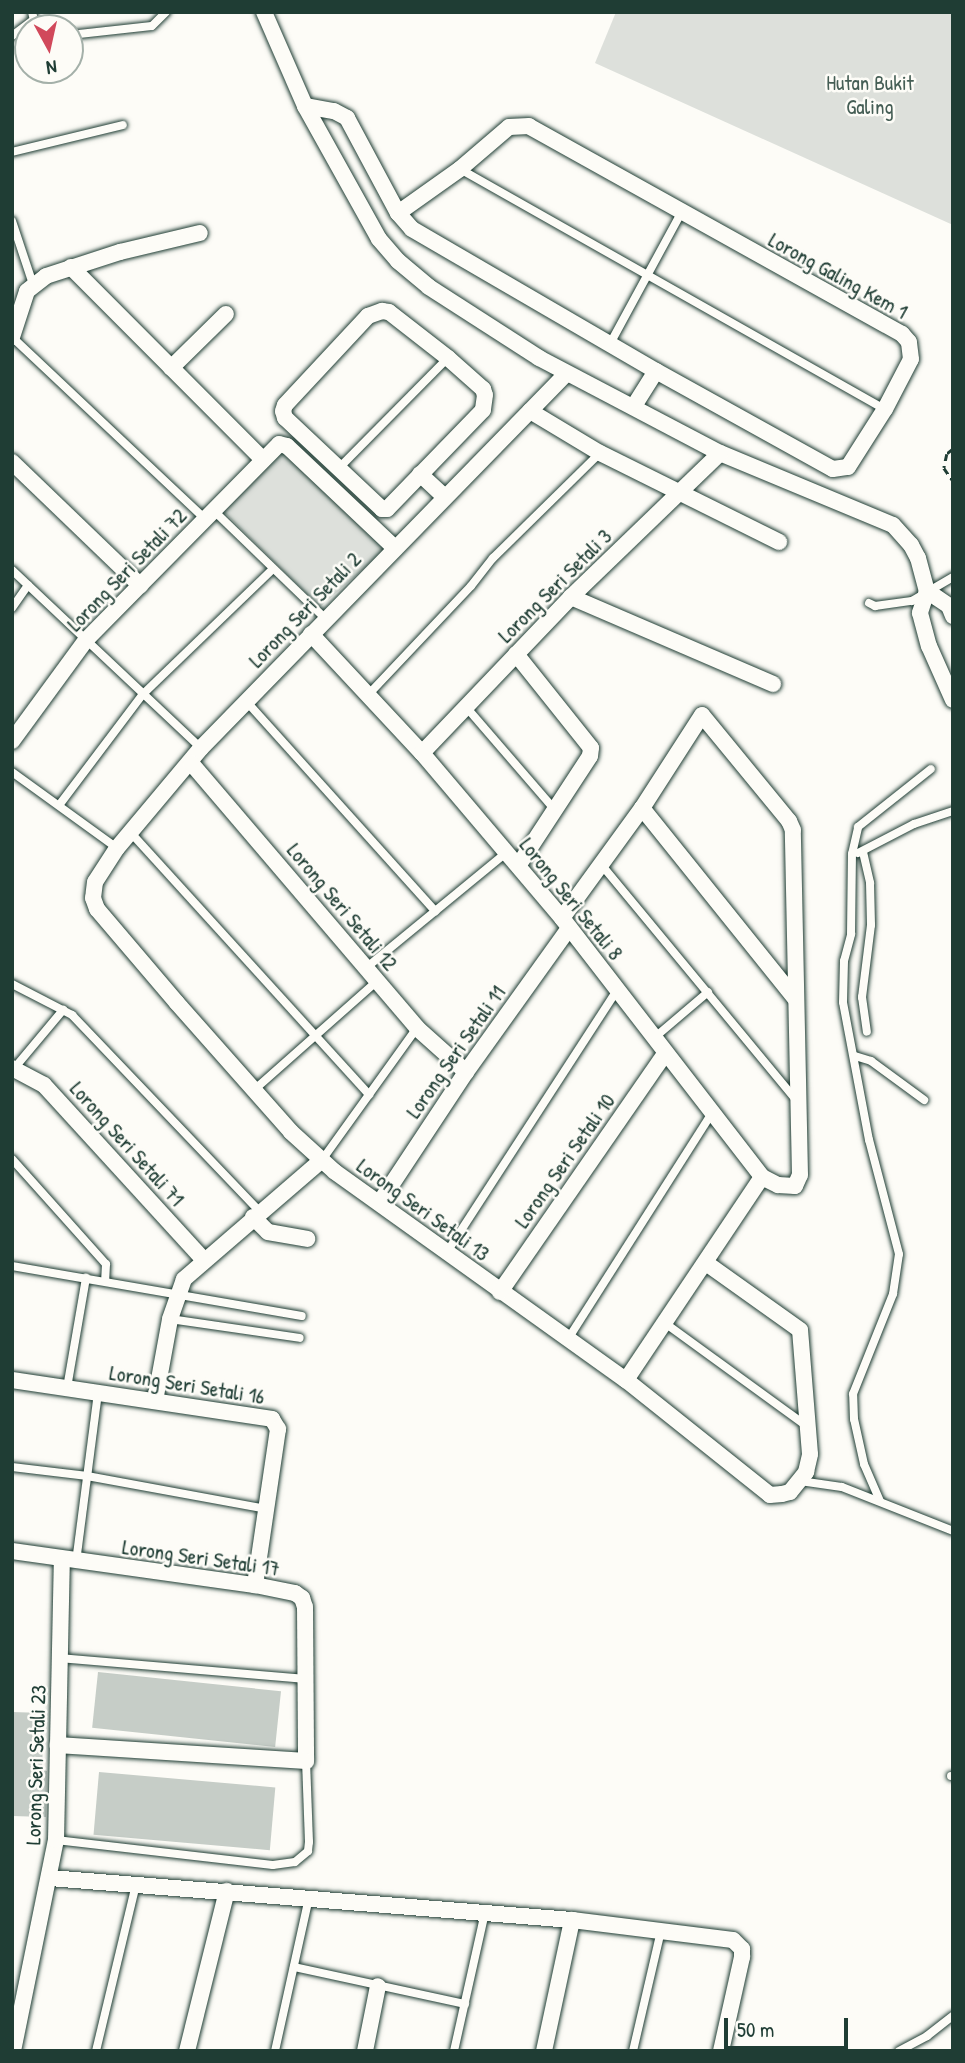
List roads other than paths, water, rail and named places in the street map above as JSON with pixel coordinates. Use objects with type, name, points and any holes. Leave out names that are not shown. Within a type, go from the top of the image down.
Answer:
[{"type":"street","points":[[264,12],[305,106],[388,251],[444,298],[566,374],[634,406],[720,453],[893,526],[915,551],[927,591],[920,613],[929,646],[953,700]]},
{"type":"street","name":"Lorong Galing Kem 1","points":[[305,106],[334,111],[347,118],[398,214],[412,229],[611,342],[656,371],[833,469],[848,467],[885,409],[911,359],[909,342],[902,334],[681,214],[529,126],[509,127],[460,169],[398,214]]},
{"type":"street","points":[[12,337],[27,291],[33,284],[71,267],[200,233]]},
{"type":"street","points":[[71,267],[263,460]]},
{"type":"street","points":[[389,312],[483,389],[483,410],[387,509],[382,509],[338,469],[285,418],[283,411],[285,405],[368,316],[389,312]]},
{"type":"street","points":[[171,368],[226,314]]},
{"type":"street","points":[[634,406],[656,371]]},
{"type":"street","name":"Lorong Seri Setali 2","points":[[92,891],[117,848],[201,748],[566,374]]},
{"type":"street","points":[[530,411],[600,453],[779,542]]},
{"type":"street","name":"Lorong Seri Setali 72","points":[[12,741],[86,640],[279,444],[287,446],[395,548]]},
{"type":"street","name":"Lorong Seri Setali 3","points":[[422,752],[571,597],[720,453]]},
{"type":"street","points":[[12,462],[141,585]]},
{"type":"street","points":[[420,474],[445,497]]},
{"type":"street","points":[[927,591],[949,606],[953,616]]},
{"type":"street","points":[[571,597],[773,684]]},
{"type":"street","name":"Lorong Seri Setali 8","points":[[311,634],[422,752],[566,923],[762,1177]]},
{"type":"street","points":[[516,653],[591,748],[590,756],[518,866]]},
{"type":"street","name":"Lorong Seri Setali 11","points":[[380,1202],[566,923],[600,863],[642,808],[702,715],[789,821],[793,830],[795,998]]},
{"type":"street","name":"Lorong Seri Setali 12","points":[[191,763],[417,1028],[466,1072]]},
{"type":"street","points":[[626,1380],[762,1177],[778,1185],[795,1186],[800,1175],[795,998],[642,808]]},
{"type":"street","name":"Lorong Seri Setali 13","points":[[92,891],[97,909],[254,1090],[322,1160],[500,1292],[626,1380],[770,1494],[795,1486]]},
{"type":"street","name":"Lorong Seri Setali 10","points":[[500,1292],[665,1054]]},
{"type":"street","name":"Lorong Seri Setali 71","points":[[13,1069],[44,1084],[203,1259]]},
{"type":"street","points":[[155,1401],[170,1319],[184,1279],[203,1259],[322,1160]]},
{"type":"street","points":[[257,1215],[268,1232],[307,1240]]},
{"type":"street","points":[[706,1263],[800,1330],[808,1427],[808,1465],[795,1486]]},
{"type":"street","name":"Lorong Seri Setali 16","points":[[12,1380],[272,1419],[278,1429],[256,1585]]},
{"type":"street","name":"Lorong Seri Setali 17","points":[[12,1551],[256,1585],[295,1593],[302,1598],[306,1761]]},
{"type":"street","name":"Lorong Seri Setali 23","points":[[13,2051],[56,1840],[60,1658],[69,1561]]},
{"type":"street","points":[[58,1745],[306,1761]]},
{"type":"street","points":[[50,1878],[485,1912],[733,1940],[738,1944],[743,1957],[721,2051]]},
{"type":"street","points":[[187,2051],[227,1891]]},
{"type":"street","points":[[544,2051],[572,1920]]},
{"type":"street","points":[[365,2051],[378,1986]]},
{"type":"lane","points":[[84,33],[152,26],[166,12]]},
{"type":"lane","points":[[12,152],[123,125]]},
{"type":"lane","points":[[460,169],[885,409]]},
{"type":"lane","points":[[611,342],[681,214]]},
{"type":"lane","points":[[12,221],[33,284]]},
{"type":"lane","points":[[12,337],[326,619]]},
{"type":"lane","points":[[338,469],[448,358]]},
{"type":"lane","points":[[368,696],[471,586],[493,558],[600,453]]},
{"type":"lane","points":[[60,804],[143,694],[273,569]]},
{"type":"lane","points":[[12,570],[201,748]]},
{"type":"lane","points":[[869,603],[875,606],[912,601],[953,577]]},
{"type":"lane","points":[[12,608],[29,586]]},
{"type":"lane","points":[[246,701],[435,911]]},
{"type":"lane","points":[[466,707],[555,810]]},
{"type":"lane","points":[[880,1501],[864,1464],[854,1419],[853,1395],[893,1294],[899,1254],[869,1140],[855,1056],[847,1032],[843,1002],[844,961],[851,934],[852,854],[858,827],[931,769]]},
{"type":"lane","points":[[12,772],[60,804],[117,848]]},
{"type":"lane","points":[[852,854],[863,852],[914,824],[953,811]]},
{"type":"lane","points":[[131,833],[369,1095]]},
{"type":"lane","points":[[254,1090],[314,1036],[435,911],[507,852]]},
{"type":"lane","points":[[863,852],[871,897],[871,925],[862,997],[867,1032]]},
{"type":"lane","points":[[600,863],[798,1103]]},
{"type":"lane","points":[[12,984],[72,1015],[257,1215]]},
{"type":"lane","points":[[447,1252],[617,990]]},
{"type":"lane","points":[[653,1039],[708,992]]},
{"type":"lane","points":[[13,1069],[63,1010]]},
{"type":"lane","points":[[322,1160],[417,1028]]},
{"type":"lane","points":[[855,1056],[871,1060],[923,1100]]},
{"type":"lane","points":[[568,1339],[712,1113]]},
{"type":"lane","points":[[12,1159],[106,1265],[105,1282]]},
{"type":"lane","points":[[12,1266],[302,1316]]},
{"type":"lane","points":[[67,1388],[86,1278]]},
{"type":"lane","points":[[170,1319],[300,1338]]},
{"type":"lane","points":[[665,1324],[808,1427]]},
{"type":"lane","points":[[69,1561],[87,1476],[98,1392]]},
{"type":"lane","points":[[12,1467],[87,1476],[266,1509]]},
{"type":"lane","points":[[795,1486],[842,1488],[953,1531]]},
{"type":"lane","points":[[60,1658],[305,1679]]},
{"type":"lane","points":[[56,1840],[273,1865],[295,1862],[307,1851],[309,1842],[306,1761]]},
{"type":"lane","points":[[96,2051],[136,1884]]},
{"type":"lane","points":[[275,2051],[309,1898]]},
{"type":"lane","points":[[454,2051],[485,1912]]},
{"type":"lane","points":[[634,2051],[661,1931]]},
{"type":"lane","points":[[294,1967],[465,2004]]},
{"type":"lane","points":[[899,2051],[928,2036],[953,2016]]},
{"type":"park label","name":"Hutan Bukit Galing","points":[[870,95]]}]
